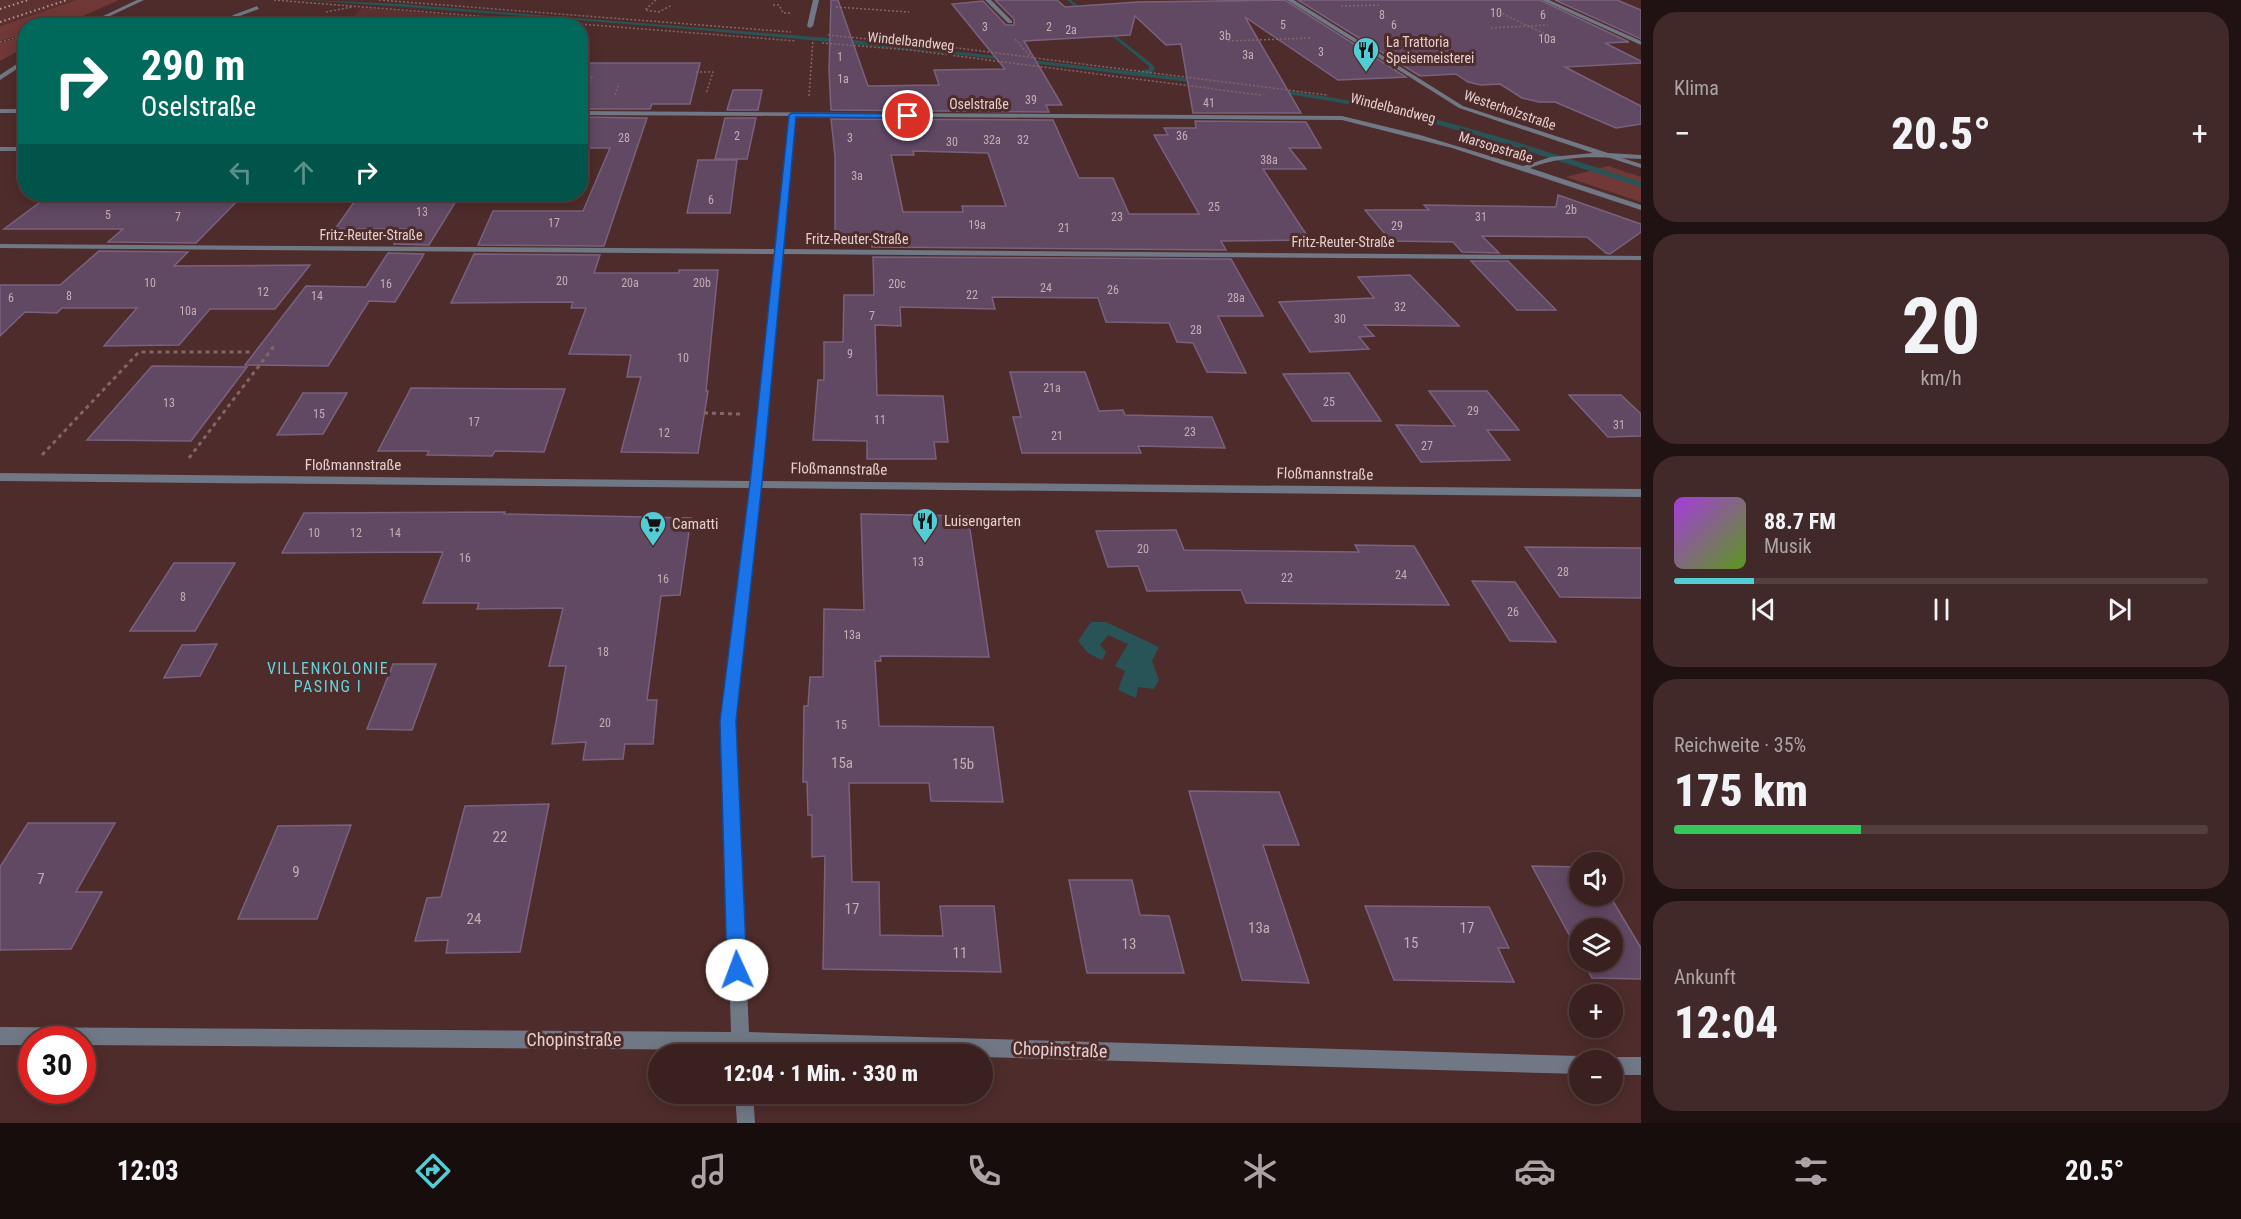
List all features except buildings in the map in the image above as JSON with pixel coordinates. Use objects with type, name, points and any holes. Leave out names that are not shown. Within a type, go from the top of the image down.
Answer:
[{"type":"street","points":[[102,18],[141,0]]},
{"type":"street","points":[[988,0],[1010,22]]},
{"type":"street","name":"Westerholzstraße","points":[[1290,0],[1461,107],[1606,155]]},
{"type":"street","points":[[1545,0],[1641,43]]},
{"type":"street","points":[[810,26],[815,3]]},
{"type":"street","points":[[233,18],[257,8]]},
{"type":"street","points":[[0,71],[18,63]]},
{"type":"street","points":[[0,78],[18,65]]},
{"type":"street","points":[[0,111],[18,111]]},
{"type":"street","name":"Oselstraße","points":[[588,113],[1342,118]]},
{"type":"street","points":[[740,1044],[728,721],[756,483],[792,115]]},
{"type":"street","name":"Marsopstraße","points":[[1342,118],[1380,126],[1523,168],[1641,208]]},
{"type":"street","points":[[0,149],[16,149]]},
{"type":"street","points":[[1523,168],[1542,160],[1581,155],[1641,158]]},
{"type":"street","points":[[1606,155],[1641,166]]},
{"type":"street","name":"Fritz-Reuter-Straße","points":[[0,246],[1641,258]]},
{"type":"street","name":"Floßmannstraße","points":[[0,477],[1641,493]]},
{"type":"street","name":"Chopinstraße","points":[[0,1036],[648,1047]]},
{"type":"street","name":"Chopinstraße","points":[[993,1053],[1569,1065]]},
{"type":"street","points":[[1623,1066],[1641,1066]]},
{"type":"street","points":[[745,1104],[746,1123]]},
{"type":"path","points":[[274,0],[506,18]]},
{"type":"path","points":[[379,0],[790,32]]},
{"type":"path","points":[[656,0],[645,10],[659,12],[672,5]]},
{"type":"path","points":[[815,3],[909,12]]},
{"type":"path","points":[[773,5],[779,5],[783,13]]},
{"type":"path","points":[[326,12],[358,6]]},
{"type":"path","points":[[1499,12],[1557,40]]},
{"type":"path","points":[[1491,28],[1550,24]]},
{"type":"path","points":[[588,25],[802,42]]},
{"type":"path","name":"Windelbandweg","points":[[835,36],[1155,72]]},
{"type":"path","points":[[0,42],[18,37]]},
{"type":"path","points":[[1228,42],[1346,37]]},
{"type":"path","name":"Windelbandweg","points":[[808,115],[813,42],[910,50],[1266,95]]},
{"type":"path","points":[[696,72],[713,72],[699,114]]},
{"type":"path","points":[[174,478],[274,346]]},
{"type":"path","points":[[53,456],[42,456],[139,352],[251,352]]},
{"type":"path","points":[[704,414],[712,414]]},
{"type":"shaded area","points":[[0,0],[76,0],[18,18],[0,25]]},
{"type":"shaded area","points":[[77,0],[119,0],[78,18],[24,18]]},
{"type":"shaded area","points":[[362,8],[490,18],[352,18]]},
{"type":"shaded area","points":[[18,20],[18,36],[0,41],[0,26]]},
{"type":"shaded area","points":[[18,38],[18,51],[0,61],[0,43]]},
{"type":"shaded area","points":[[1608,166],[1641,177],[1641,202],[1566,177]]},
{"type":"water","points":[[306,0],[401,4],[577,18],[549,18]]},
{"type":"water","points":[[1067,0],[1071,0],[1153,65],[1155,69],[1151,74],[1328,97],[1419,115],[1483,132],[1641,182],[1641,187],[1437,124],[1331,101],[999,59],[588,21],[588,19],[853,40],[1137,72],[1149,69],[1149,66]]},
{"type":"water","points":[[1091,622],[1106,622],[1159,647],[1152,661],[1159,680],[1154,689],[1138,687],[1136,698],[1118,690],[1125,671],[1115,666],[1128,644],[1108,635],[1100,645],[1106,652],[1102,660],[1088,653],[1078,641]]},
{"type":"railway","points":[[0,9],[28,0]]},
{"type":"railway","points":[[0,22],[67,0]]},
{"type":"place","name":"La Trattoria Speisemeisterei","points":[[1366,73]]},
{"type":"place","name":"Luisengarten","points":[[925,544]]},
{"type":"place","name":"Camatti","points":[[653,547]]},
{"type":"district","name":"VILLENKOLONIE PASING I","points":[[328,677]]},
{"type":"route","points":[[737,970],[728,721],[756,483],[792,115],[908,116]]}]
